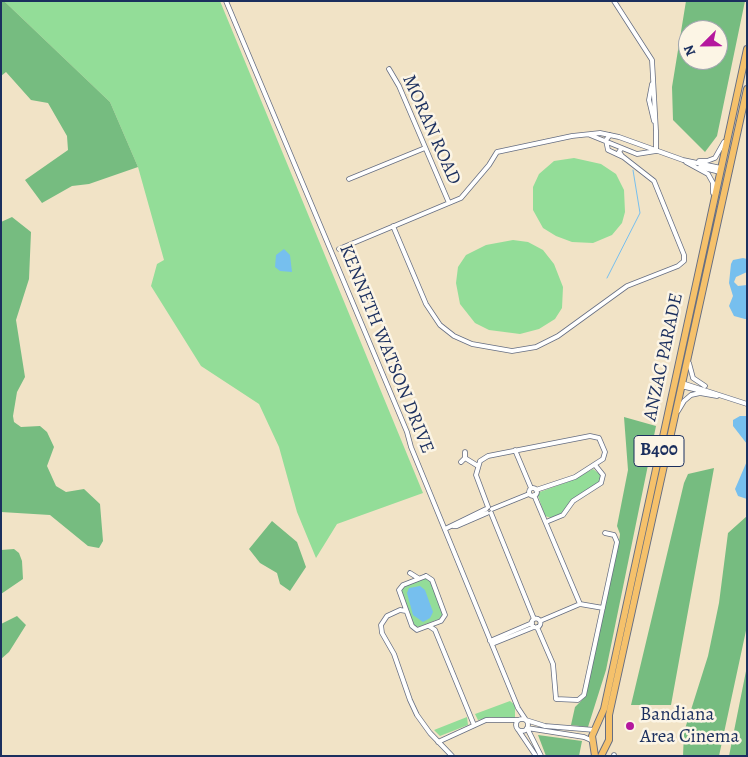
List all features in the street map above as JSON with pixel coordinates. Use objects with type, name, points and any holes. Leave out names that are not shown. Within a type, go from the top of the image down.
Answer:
[{"type":"main road","name":"ANZAC PARADE","points":[[595,730],[604,709],[747,49]]},
{"type":"main road","name":"ANZAC PARADE","points":[[609,733],[609,714],[747,89]]},
{"type":"main road","points":[[720,170],[729,171]]},
{"type":"main road","points":[[674,383],[682,384]]},
{"type":"main road","points":[[595,730],[602,728],[609,733]]},
{"type":"main road","name":"B400","points":[[594,756],[592,735],[595,730]]},
{"type":"main road","name":"B400","points":[[601,756],[609,740],[609,733]]},
{"type":"main road","points":[[593,741],[598,745],[605,745]]},
{"type":"street","name":"KENNETH WATSON DRIVE","points":[[226,1],[346,285],[518,708],[526,720]]},
{"type":"street","points":[[614,1],[650,56],[653,64],[656,151]]},
{"type":"street","name":"MORAN ROAD","points":[[389,69],[399,86],[449,203]]},
{"type":"street","points":[[588,134],[637,154],[656,151]]},
{"type":"street","points":[[339,249],[449,203],[465,194],[497,152],[588,134],[610,134],[682,160],[720,170]]},
{"type":"street","points":[[610,134],[606,141],[609,152],[625,158]]},
{"type":"street","points":[[677,158],[702,162],[711,160],[719,154],[728,134]]},
{"type":"street","points":[[637,154],[641,144]]},
{"type":"street","points":[[349,179],[425,148]]},
{"type":"street","points":[[393,226],[426,304],[440,325],[455,336],[472,344],[508,350],[531,349],[558,336],[626,286],[677,267],[684,261],[683,253],[654,181],[625,158],[620,153],[621,149]]},
{"type":"street","points":[[677,158],[702,170],[709,176],[713,188],[712,208]]},
{"type":"street","points":[[689,352],[689,370],[694,380],[725,397]]},
{"type":"street","points":[[682,384],[747,404]]},
{"type":"street","points":[[675,418],[684,400],[691,395],[699,393],[725,397]]},
{"type":"street","points":[[445,529],[489,510],[529,494],[534,489],[575,478],[604,458],[606,454],[600,439],[594,436],[492,454],[484,458],[478,466],[476,478],[489,510],[534,624],[554,669],[556,698],[576,701],[584,695],[617,542],[612,534],[613,526]]},
{"type":"street","points":[[515,450],[534,489],[534,495],[580,604]]},
{"type":"street","points":[[460,462],[465,458],[466,452]]},
{"type":"street","points":[[465,458],[478,466]]},
{"type":"street","points":[[546,522],[562,515],[573,501],[602,482],[603,475],[595,465]]},
{"type":"street","points":[[529,494],[534,495]]},
{"type":"street","points":[[604,533],[612,534]]},
{"type":"street","points":[[408,583],[410,573],[415,578],[419,578]]},
{"type":"street","points":[[427,576],[432,580],[445,613],[444,618],[420,630],[414,629],[399,589],[408,583],[427,576]]},
{"type":"street","points":[[403,603],[399,610],[384,618],[381,627],[382,633],[398,662],[413,706],[422,723],[452,756]]},
{"type":"street","points":[[491,642],[580,604],[602,608]]},
{"type":"street","points":[[399,610],[406,611]]},
{"type":"street","points":[[435,630],[438,622]]},
{"type":"street","points":[[428,626],[435,630],[474,724]]},
{"type":"street","name":"KENNETH WATSON DRIVE","points":[[518,708],[518,720]]},
{"type":"street","points":[[438,742],[474,724],[491,719],[526,720],[545,726],[595,730]]},
{"type":"street","points":[[508,720],[525,737],[537,754]]},
{"type":"street","points":[[518,720],[515,725],[523,731],[527,728],[586,737],[593,741]]},
{"type":"street","points":[[526,720],[527,728],[537,754]]},
{"type":"street","points":[[532,741],[532,734],[540,730]]},
{"type":"street","points":[[529,756],[537,754]]},
{"type":"green space","points":[[1,1],[4,1],[110,102],[138,167],[89,184],[72,186],[42,203],[25,180],[68,150],[67,136],[48,103],[31,100],[6,72],[1,76]]},
{"type":"green space","points":[[4,1],[220,1],[423,493],[337,524],[316,558],[297,512],[279,447],[259,404],[201,366],[151,286],[157,264],[164,260],[138,167],[110,102]]},
{"type":"green space","points":[[686,1],[745,1],[717,136],[705,152],[673,120],[672,87],[678,50],[678,70],[728,70],[728,20],[683,20]]},
{"type":"green space","points":[[574,158],[601,164],[616,174],[624,190],[625,212],[622,223],[612,235],[593,243],[572,242],[556,236],[543,228],[533,210],[533,187],[539,174],[554,161]]},
{"type":"green space","points":[[12,217],[31,232],[29,279],[16,320],[25,377],[17,392],[13,416],[14,422],[21,427],[40,426],[47,432],[54,447],[47,466],[56,486],[66,492],[84,489],[100,504],[103,541],[99,548],[88,546],[50,515],[1,512],[1,222]]},
{"type":"green space","points":[[513,240],[528,242],[543,250],[554,264],[563,287],[562,308],[555,319],[539,329],[520,334],[489,330],[475,323],[460,304],[456,283],[458,267],[466,255],[486,245]]},
{"type":"green space","points":[[624,417],[656,426],[606,670],[588,727],[571,725],[575,707],[584,698],[619,542],[620,534],[617,526],[628,470]]},
{"type":"green space","points":[[714,468],[671,705],[631,705],[684,483],[688,474]]},
{"type":"green space","points":[[593,469],[601,475],[600,481],[575,498],[562,513],[551,518],[545,516],[537,493],[570,481]]},
{"type":"green space","points":[[747,516],[747,626],[719,756],[683,756],[684,732],[708,656],[719,603],[728,533]]},
{"type":"green space","points":[[272,521],[297,542],[306,567],[290,591],[280,584],[277,573],[260,563],[249,549]]},
{"type":"green space","points":[[14,549],[19,553],[22,561],[23,579],[1,594],[1,550]]},
{"type":"green space","points":[[427,578],[431,581],[443,614],[439,619],[418,627],[413,624],[400,592],[404,586]]},
{"type":"green space","points":[[17,616],[26,625],[9,652],[1,659],[1,624]]},
{"type":"green space","points":[[747,666],[747,756],[729,756]]},
{"type":"green space","points":[[510,701],[515,705],[515,718],[490,717],[478,720],[475,714]]},
{"type":"green space","points":[[467,717],[468,725],[440,736],[434,730]]},
{"type":"green space","points":[[538,735],[582,741],[579,756],[546,756]]},
{"type":"water","points":[[284,249],[290,255],[292,272],[280,271],[275,267],[276,255]]},
{"type":"water","points":[[747,259],[747,272],[736,277],[734,282],[738,286],[747,285],[747,319],[734,316],[729,306],[733,296],[729,283],[731,264],[733,260]]},
{"type":"water","points":[[740,416],[747,416],[747,444],[733,426],[733,420]]},
{"type":"water","points":[[747,461],[747,499],[738,496],[735,489]]},
{"type":"water","points":[[420,586],[425,590],[433,612],[430,618],[423,622],[413,615],[407,593],[409,588]]},
{"type":"waterway","points":[[607,278],[640,213],[633,170]]},
{"type":"place","name":"Bandiana Area Cinema","points":[[630,726]]}]
